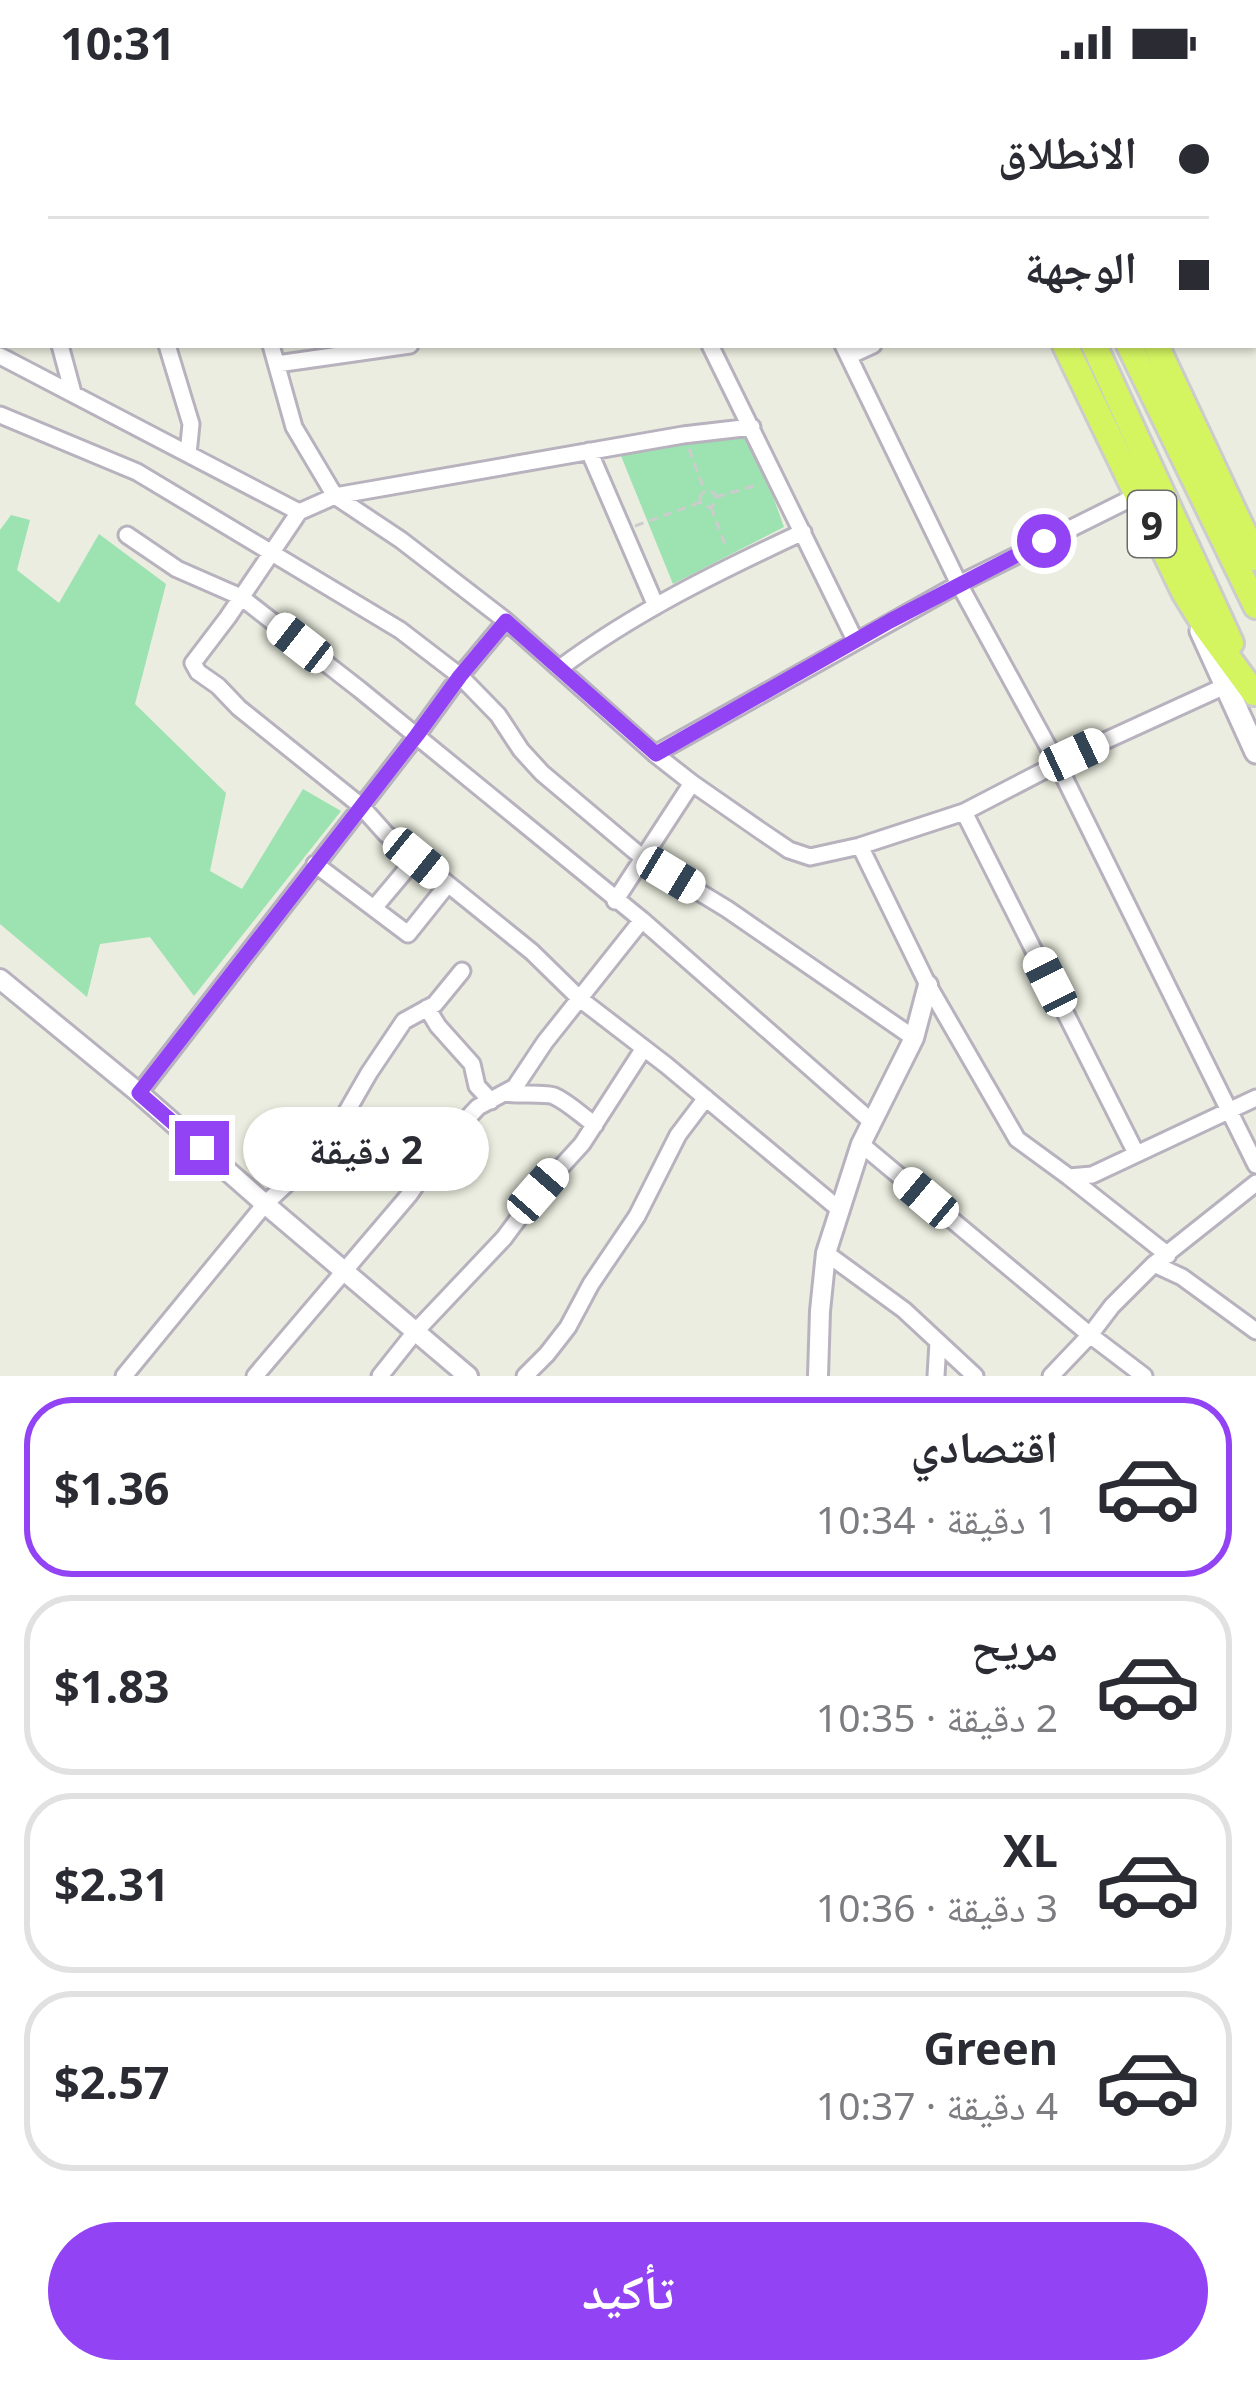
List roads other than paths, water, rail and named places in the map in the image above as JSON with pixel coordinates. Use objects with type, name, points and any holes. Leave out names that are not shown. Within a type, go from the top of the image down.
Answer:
[{"type":"highway","name":"9","points":[[1066,348],[1184,592],[1255,695]]},
{"type":"highway","name":"9","points":[[1130,348],[1256,606]]},
{"type":"highway","name":"9","points":[[1157,348],[1256,558]]},
{"type":"highway","name":"9","points":[[1098,353],[1255,695]]},
{"type":"main road","points":[[1184,592],[1256,752]]},
{"type":"street","points":[[61,348],[73,393]]},
{"type":"street","points":[[168,348],[191,424],[188,454]]},
{"type":"street","points":[[273,348],[294,427],[335,496],[506,621],[692,784],[789,850],[810,857],[964,812],[1225,686]]},
{"type":"street","points":[[277,364],[389,348]]},
{"type":"street","points":[[712,348],[855,640]]},
{"type":"street","points":[[846,351],[959,584],[1057,764],[1256,1165]]},
{"type":"street","points":[[0,356],[299,512]]},
{"type":"street","points":[[0,415],[137,472],[400,630],[460,676],[498,715],[542,773],[643,858],[727,909],[914,1038]]},
{"type":"street","points":[[752,427],[335,496],[299,512],[193,663],[239,708],[361,806],[386,834],[532,952],[580,999],[840,1210]]},
{"type":"street","points":[[589,451],[656,606]]},
{"type":"street","points":[[656,754],[959,584],[1138,495]]},
{"type":"street","points":[[560,668],[602,636],[803,532]]},
{"type":"street","points":[[127,535],[177,569],[242,598],[417,735],[641,920],[872,1122]]},
{"type":"street","points":[[139,1093],[506,621]]},
{"type":"street","points":[[615,901],[692,784]]},
{"type":"street","points":[[964,812],[1136,1153]]},
{"type":"street","points":[[860,846],[928,986],[1017,1138],[1069,1177],[1182,1277],[1256,1331]]},
{"type":"street","points":[[374,908],[416,858]]},
{"type":"street","points":[[315,864],[408,934],[448,884]]},
{"type":"street","points":[[255,1376],[409,1195],[448,1139],[478,1107],[515,1087],[641,920]]},
{"type":"street","points":[[124,1376],[265,1204],[328,1146],[404,1021],[435,1004],[462,971]]},
{"type":"street","points":[[0,979],[468,1376]]},
{"type":"street","points":[[818,1376],[826,1253],[861,1144],[914,1038],[928,986]]},
{"type":"street","points":[[427,1008],[472,1064],[477,1087],[497,1097],[557,1097],[595,1125]]},
{"type":"street","points":[[380,1376],[582,1144],[644,1048]]},
{"type":"street","points":[[525,1376],[568,1327],[637,1216],[678,1135],[706,1098]]},
{"type":"street","points":[[1069,1177],[1093,1174],[1256,1098]]},
{"type":"street","points":[[861,1144],[1144,1376]]},
{"type":"street","points":[[1051,1376],[1161,1259],[1256,1183]]},
{"type":"street","points":[[826,1253],[904,1310],[975,1376]]},
{"type":"street","points":[[936,1376],[938,1342]]}]
